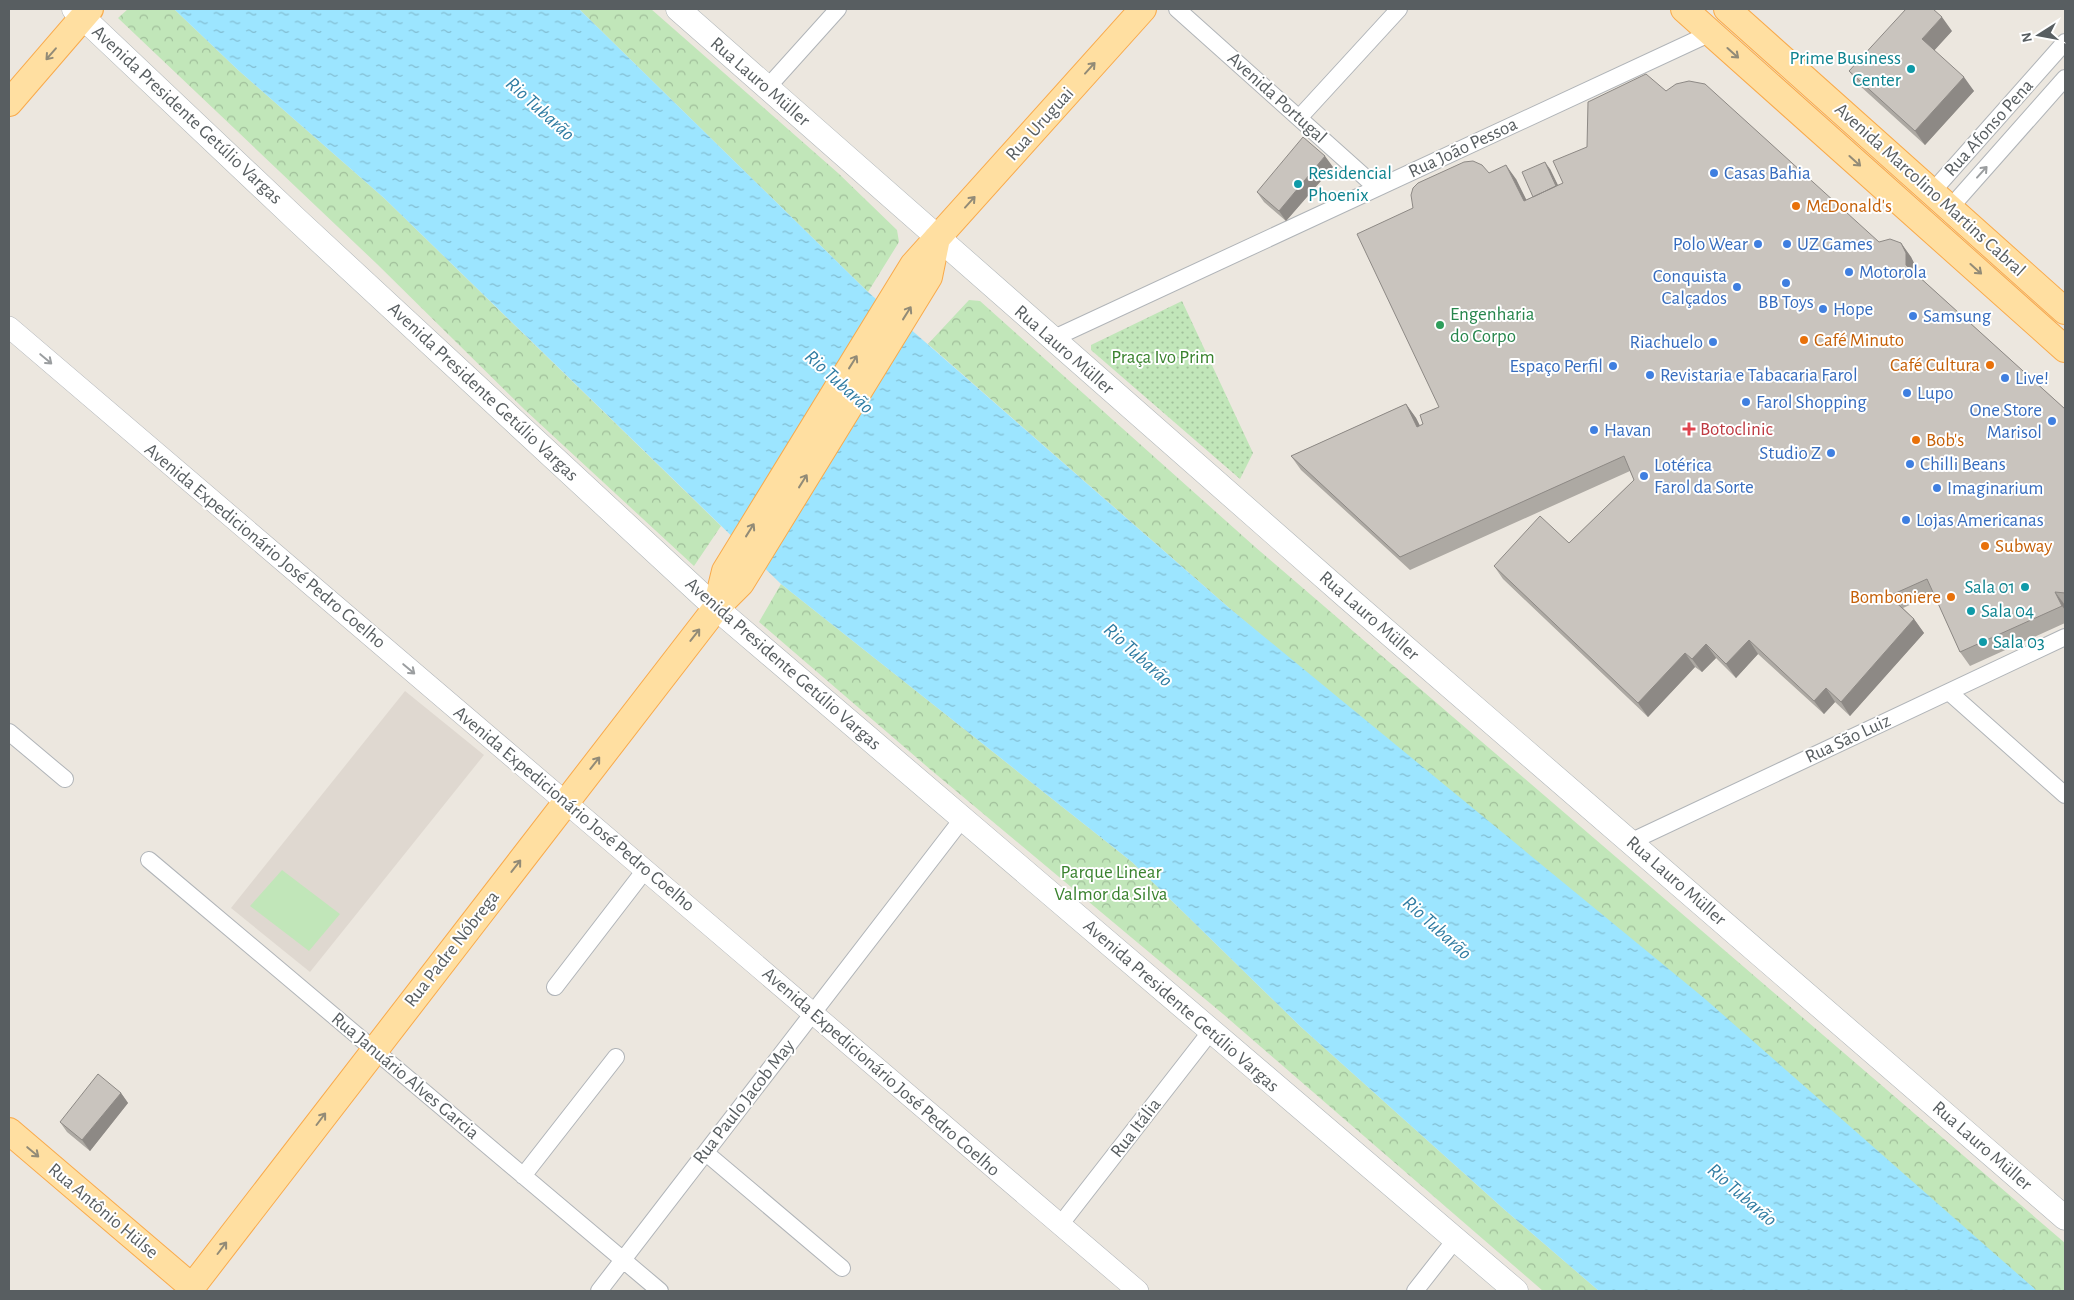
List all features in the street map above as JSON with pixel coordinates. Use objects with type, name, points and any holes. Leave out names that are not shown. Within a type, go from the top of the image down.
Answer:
[{"type":"main road","name":"Rua Lauro Müller","points":[[678,9],[1052,339],[2065,1218]]},
{"type":"main road","name":"Rua Uruguai","points":[[921,271],[937,238],[1143,9]]},
{"type":"main road","name":"Avenida Marcolino Martins Cabral","points":[[1684,9],[2065,349]]},
{"type":"main road","name":"Avenida Marcolino Martins Cabral","points":[[1727,9],[1949,196],[2065,311]]},
{"type":"main road","points":[[9,102],[82,12]]},
{"type":"main road","name":"Avenida Presidente Getúlio Vargas","points":[[82,12],[304,226],[716,608],[1516,1291]]},
{"type":"main road","name":"Rua Padre Nóbrega","points":[[193,1290],[374,1050],[716,608],[733,577],[921,271]]},
{"type":"main road","name":"Rua Antônio Hülse","points":[[9,1131],[193,1290]]},
{"type":"street","points":[[766,88],[838,9]]},
{"type":"street","name":"Avenida Portugal","points":[[1177,9],[1377,188]]},
{"type":"street","points":[[1299,118],[1399,9]]},
{"type":"street","name":"Rua João Pessoa","points":[[1052,339],[1711,33]]},
{"type":"street","name":"Rua Afonso Pena","points":[[1949,196],[1950,172],[2065,42]]},
{"type":"street","name":"Rua Afonso Pena","points":[[1949,196],[2065,78]]},
{"type":"street","points":[[1949,196],[1955,186],[1952,183],[1950,172]]},
{"type":"street","name":"Avenida Expedicionário José Pedro Coelho","points":[[9,327],[1138,1291]]},
{"type":"street","name":"Rua São Luiz","points":[[1630,842],[2065,637]]},
{"type":"street","points":[[1949,692],[2065,795]]},
{"type":"street","points":[[9,732],[64,778]]},
{"type":"street","name":"Rua Paulo Jacob May","points":[[599,1291],[963,818]]},
{"type":"street","name":"Rua Januário Alves Garcia","points":[[149,860],[660,1291]]},
{"type":"street","points":[[555,988],[646,870]]},
{"type":"street","name":"Rua Itália","points":[[1060,1225],[1211,1032]]},
{"type":"street","points":[[523,1176],[616,1057]]},
{"type":"street","points":[[706,1153],[842,1268]]},
{"type":"street","points":[[1415,1291],[1455,1240]]},
{"type":"shaded area","points":[[405,691],[484,755],[310,972],[231,908]]},
{"type":"green space","points":[[128,9],[174,9],[238,70],[384,198],[721,526],[694,566],[525,410],[377,264],[118,18]]},
{"type":"green space","points":[[579,9],[651,9],[838,173],[897,230],[899,242],[868,292]]},
{"type":"green space","points":[[969,300],[980,301],[1254,546],[2065,1243],[2065,1291],[2037,1291],[1228,607],[928,344]]},
{"type":"green space","name":"Praça Ivo Prim","points":[[1182,301],[1253,453],[1240,479],[1091,350],[1091,345]]},
{"type":"green space","name":"Parque Linear Valmor da Silva","points":[[781,584],[1132,862],[1301,1027],[1506,1211],[1599,1291],[1543,1291],[1223,1014],[931,770],[759,622]]},
{"type":"green space","points":[[282,870],[340,914],[309,951],[250,906]]},
{"type":"water","name":"Rio Tubarão","points":[[174,9],[579,9],[868,292],[1228,607],[1704,998],[2037,1291],[1599,1291],[1506,1211],[1301,1027],[1132,862],[781,584],[384,198],[238,70]]},
{"type":"building","name":"Prime Business Center","points":[[1906,9],[1933,9],[1942,17],[1922,39],[1964,77],[1915,131],[1849,71]]},
{"type":"building","name":"Farol Shopping","points":[[1646,74],[1666,91],[1676,84],[1689,81],[1705,84],[1879,242],[1890,239],[1901,243],[1906,253],[1906,265],[2065,409],[2065,593],[2055,592],[2062,606],[1960,652],[1927,579],[1889,596],[1914,619],[1841,702],[1826,688],[1814,701],[1749,640],[1726,664],[1706,644],[1692,659],[1685,653],[1638,703],[1494,566],[1540,516],[1569,543],[1634,480],[1624,456],[1400,557],[1291,456],[1406,404],[1417,427],[1423,424],[1420,415],[1439,407],[1357,234],[1413,208],[1411,195],[1413,188],[1418,183],[1464,162],[1473,161],[1482,165],[1489,173],[1506,165],[1524,201],[1563,183],[1553,161],[1587,147],[1588,102]]},
{"type":"building","points":[[1303,137],[1325,156],[1279,211],[1257,192]]},
{"type":"building","points":[[1545,162],[1556,186],[1533,197],[1522,172]]},
{"type":"building","points":[[98,1074],[121,1093],[82,1140],[60,1122]]},
{"type":"place","name":"Prime Business Center","points":[[1911,69]]},
{"type":"place","name":"Casas Bahia","points":[[1714,173]]},
{"type":"place","name":"Residencial Phoenix","points":[[1298,184]]},
{"type":"place","name":"McDonald's","points":[[1796,206]]},
{"type":"place","name":"Polo Wear","points":[[1758,244]]},
{"type":"place","name":"UZ Games","points":[[1787,244]]},
{"type":"place","name":"Motorola","points":[[1849,272]]},
{"type":"place","name":"BB Toys","points":[[1786,283]]},
{"type":"place","name":"Conquista Calçados","points":[[1737,287]]},
{"type":"place","name":"Hope","points":[[1823,309]]},
{"type":"place","name":"Samsung","points":[[1913,316]]},
{"type":"place","name":"Engenharia do Corpo","points":[[1440,325]]},
{"type":"place","name":"Café Minuto","points":[[1804,340]]},
{"type":"place","name":"Riachuelo","points":[[1713,342]]},
{"type":"place","name":"Café Cultura","points":[[1990,365]]},
{"type":"place","name":"Espaço Perfil","points":[[1613,366]]},
{"type":"place","name":"Revistaria e Tabacaria Farol","points":[[1650,375]]},
{"type":"place","name":"Live!","points":[[2005,378]]},
{"type":"place","name":"Lupo","points":[[1907,393]]},
{"type":"place","name":"Farol Shopping","points":[[1746,402]]},
{"type":"place","name":"One Store Marisol","points":[[2052,421]]},
{"type":"place","name":"Botoclinic","points":[[1689,429]]},
{"type":"place","name":"Havan","points":[[1594,430]]},
{"type":"place","name":"Bob's","points":[[1916,440]]},
{"type":"place","name":"Studio Z","points":[[1831,453]]},
{"type":"place","name":"Chilli Beans","points":[[1910,464]]},
{"type":"place","name":"Lotérica Farol da Sorte","points":[[1644,476]]},
{"type":"place","name":"Imaginarium","points":[[1937,488]]},
{"type":"place","name":"Lojas Americanas","points":[[1906,520]]},
{"type":"place","name":"Subway","points":[[1985,546]]},
{"type":"place","name":"Sala 01","points":[[2025,587]]},
{"type":"place","name":"Bomboniere","points":[[1951,597]]},
{"type":"place","name":"Sala 04","points":[[1971,611]]},
{"type":"place","name":"Sala 03","points":[[1983,642]]}]
